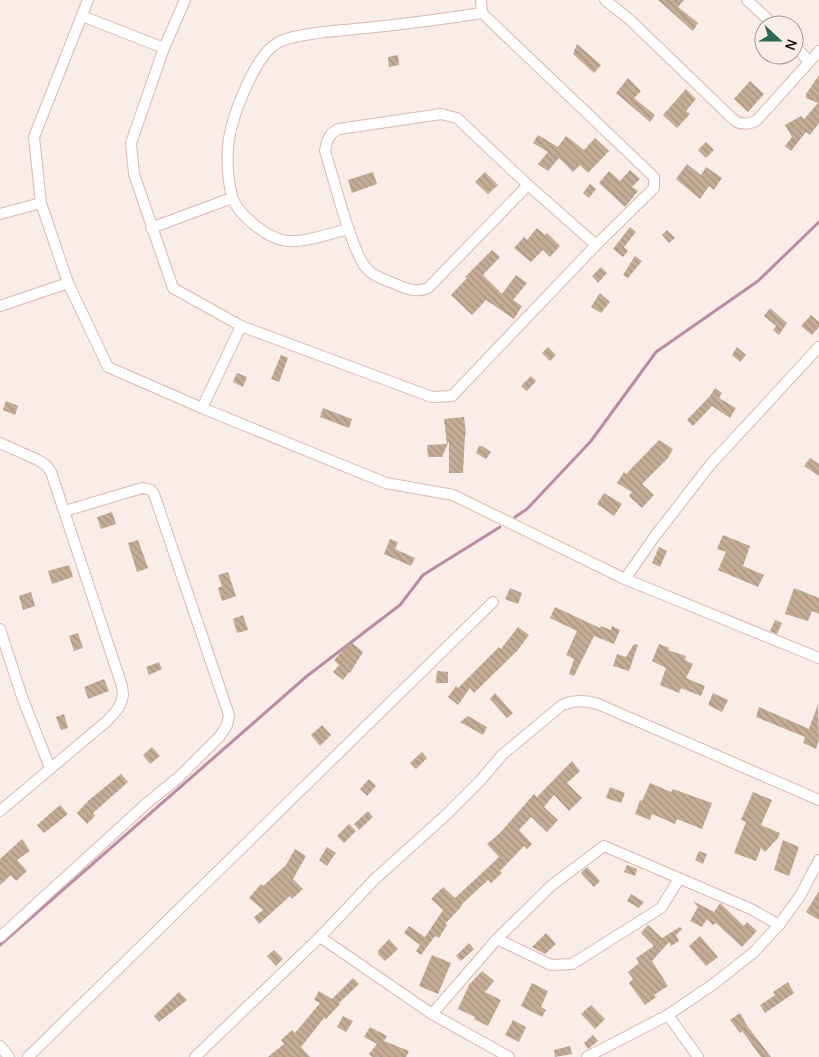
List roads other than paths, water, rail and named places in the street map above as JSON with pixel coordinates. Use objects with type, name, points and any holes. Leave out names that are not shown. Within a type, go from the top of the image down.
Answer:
[{"type":"street","points":[[88,0],[34,137],[41,203],[68,283],[108,367],[202,408],[386,483],[452,495],[625,580],[819,658]]},
{"type":"street","points":[[185,0],[164,48],[131,143],[134,174],[173,288],[241,326],[432,397],[452,396],[596,245],[654,188],[654,177],[482,13],[481,0]]},
{"type":"street","points":[[605,0],[628,18],[738,123],[749,123],[757,120],[819,51]]},
{"type":"street","points":[[747,0],[763,15]]},
{"type":"street","points":[[348,229],[299,241],[283,240],[257,227],[244,215],[232,198],[228,146],[235,119],[250,78],[259,61],[272,46],[285,39],[482,13]]},
{"type":"street","points":[[82,16],[164,48]]},
{"type":"street","points":[[804,57],[808,62]]},
{"type":"street","points":[[528,185],[428,288],[421,291],[413,291],[384,280],[367,269],[348,229],[325,151],[329,136],[332,132],[339,129],[441,114],[448,115],[463,122],[528,185],[596,245]]},
{"type":"street","points":[[151,228],[232,198]]},
{"type":"street","points":[[0,214],[41,203]]},
{"type":"street","points":[[0,306],[68,283]]},
{"type":"street","points":[[202,408],[241,326]]},
{"type":"street","points":[[625,580],[655,536],[710,465],[819,347]]},
{"type":"street","points":[[0,443],[46,465],[51,472],[90,594],[120,677],[123,695],[117,710],[107,721],[0,811]]},
{"type":"street","points":[[0,937],[147,803],[179,777],[209,747],[229,721],[229,715],[198,623],[151,490],[142,488],[65,511]]},
{"type":"street","points":[[28,1057],[493,602]]},
{"type":"street","points":[[0,629],[22,696],[50,768]]},
{"type":"street","points":[[195,1057],[320,937],[375,879],[448,813],[480,781],[502,755],[555,710],[569,702],[585,701],[598,704],[819,800]]},
{"type":"street","points":[[432,1014],[497,940],[552,885],[604,846],[751,909],[779,925]]},
{"type":"street","points":[[587,1057],[668,1015],[723,977],[754,952],[779,925],[800,896],[819,860]]},
{"type":"street","points":[[497,940],[551,966],[572,964],[661,908],[679,879]]},
{"type":"street","points":[[320,937],[432,1014],[509,1057]]},
{"type":"street","points":[[668,1015],[698,1057]]},
{"type":"street","points":[[0,1046],[9,1057]]},
{"type":"waterway","points":[[515,517],[527,509],[591,441],[656,352],[758,281],[819,222]]},
{"type":"waterway","points":[[0,945],[307,676],[400,605],[423,575],[500,527]]}]
